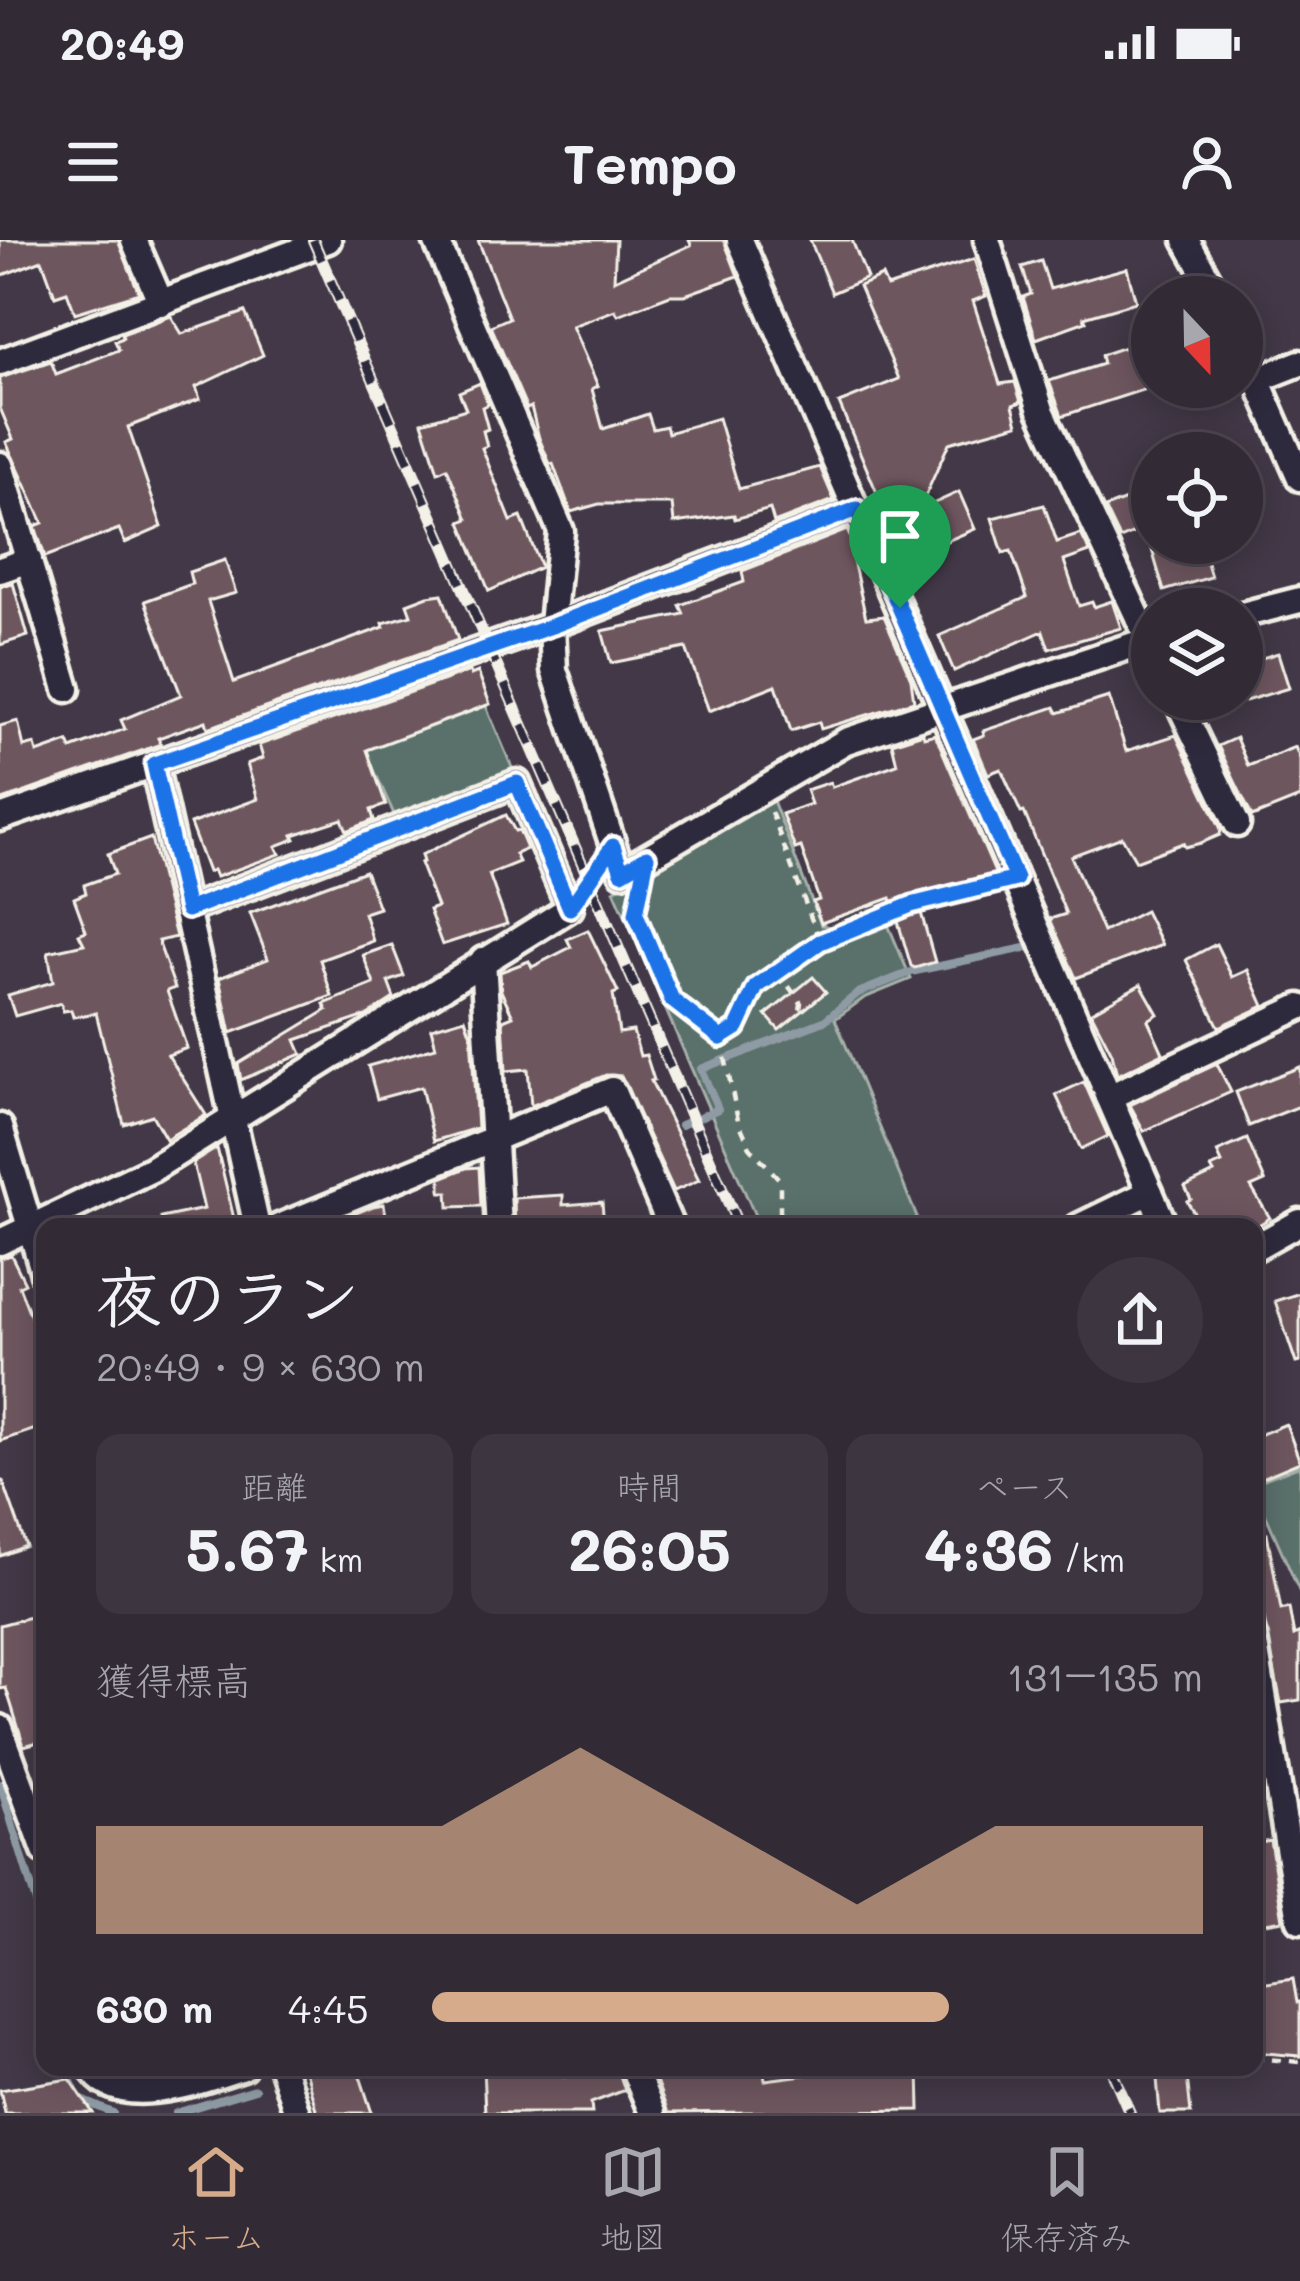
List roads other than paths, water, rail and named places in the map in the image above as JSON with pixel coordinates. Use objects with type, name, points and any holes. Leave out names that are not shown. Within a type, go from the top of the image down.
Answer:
[{"type":"street","points":[[134,240],[161,303]]},
{"type":"street","points":[[0,362],[328,240]]},
{"type":"street","points":[[436,240],[561,531],[552,626],[559,686],[622,872],[846,741],[1131,648]]},
{"type":"street","points":[[740,240],[1161,1218]]},
{"type":"street","points":[[987,240],[1041,410],[1131,600]]},
{"type":"street","points":[[1186,240],[1206,276]]},
{"type":"street","points":[[1263,377],[1300,363]]},
{"type":"street","points":[[1263,389],[1300,478]]},
{"type":"street","points":[[0,465],[67,689]]},
{"type":"street","points":[[0,818],[552,626],[857,509]]},
{"type":"street","points":[[0,570],[29,560]]},
{"type":"street","points":[[1263,610],[1300,600]]},
{"type":"street","points":[[1187,720],[1238,824]]},
{"type":"street","points":[[154,764],[255,1218]]},
{"type":"street","points":[[52,1218],[152,1169],[570,908],[517,783],[187,910]]},
{"type":"street","points":[[483,960],[499,1218]]},
{"type":"street","points":[[1109,1097],[1300,1007]]},
{"type":"street","points":[[301,1218],[612,1090],[667,1218]]},
{"type":"street","points":[[0,1127],[36,1245]]},
{"type":"street","points":[[1097,1218],[1150,1192]]},
{"type":"street","points":[[1263,1243],[1300,1222]]},
{"type":"street","points":[[0,1242],[36,1226]]},
{"type":"street","points":[[0,1728],[36,1826]]},
{"type":"street","points":[[1263,1731],[1300,1920]]},
{"type":"street","points":[[96,2076],[121,2092],[153,2092],[211,2076]]},
{"type":"street","points":[[285,2076],[296,2113]]},
{"type":"street","points":[[637,2076],[652,2113]]},
{"type":"waterway","points":[[681,1125],[718,1109],[701,1069],[824,1021],[858,993],[911,972],[1030,947]]},
{"type":"waterway","points":[[0,1784],[36,1902]]},
{"type":"waterway","points":[[68,2076],[74,2088]]},
{"type":"waterway","points":[[176,2113],[255,2089]]},
{"type":"waterway","points":[[82,2100],[113,2113]]},
{"type":"railway","points":[[313,240],[735,1218]]},
{"type":"railway","points":[[1114,2076],[1130,2113]]}]
